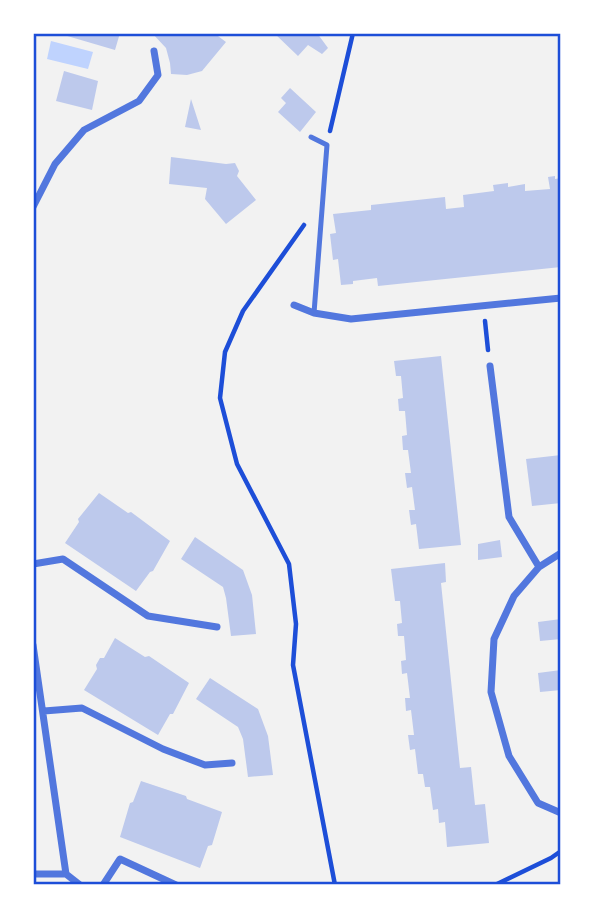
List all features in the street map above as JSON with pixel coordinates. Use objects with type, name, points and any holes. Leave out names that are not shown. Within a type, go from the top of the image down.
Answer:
[{"type":"street","points":[[33,207],[55,164],[84,130],[139,101],[158,75],[153,51]]},
{"type":"street","points":[[295,305],[314,313],[351,319],[561,298]]},
{"type":"street","points":[[490,366],[509,517],[539,567]]},
{"type":"street","points":[[561,553],[539,567],[513,596],[494,639],[491,692],[509,756],[538,803],[561,813]]},
{"type":"street","points":[[33,564],[62,559],[148,616],[216,627]]},
{"type":"street","points":[[33,645],[66,874]]},
{"type":"street","points":[[44,711],[82,708],[163,749],[205,765],[232,763]]},
{"type":"street","points":[[103,885],[120,859],[176,885]]},
{"type":"street","points":[[33,874],[66,874],[80,885]]},
{"type":"lane","points":[[311,137],[327,145],[314,313]]},
{"type":"path","points":[[327,145],[353,33]]},
{"type":"path","points":[[305,223],[243,311],[225,352],[220,398],[237,464],[289,564],[296,624],[293,665],[335,885]]},
{"type":"path","points":[[484,306],[490,366]]},
{"type":"path","points":[[495,885],[561,851]]},
{"type":"water","points":[[51,41],[93,52],[88,69],[47,59]]},
{"type":"building","points":[[57,33],[120,33],[115,50]]},
{"type":"building","points":[[152,33],[214,33],[226,42],[202,71],[187,75],[171,74],[166,48]]},
{"type":"building","points":[[274,33],[317,33],[328,48],[322,54],[308,45],[298,56]]},
{"type":"building","points":[[64,71],[98,81],[92,110],[56,101]]},
{"type":"building","points":[[290,88],[316,112],[300,132],[278,112],[286,103],[281,98]]},
{"type":"building","points":[[191,99],[201,130],[185,127]]},
{"type":"building","points":[[171,157],[235,163],[239,171],[237,176],[256,200],[226,224],[205,199],[207,188],[169,184]]},
{"type":"building","points":[[555,176],[555,179],[561,178],[561,267],[378,286],[377,278],[341,285],[338,259],[333,260],[330,234],[336,233],[333,214],[371,210],[371,205],[445,197],[446,209],[464,207],[463,195],[494,191],[493,185],[508,183],[508,187],[525,184],[525,191],[550,189],[548,177]]},
{"type":"building","points":[[441,356],[461,545],[419,549],[416,524],[411,525],[409,510],[415,510],[412,487],[407,488],[405,473],[411,473],[408,450],[403,450],[402,436],[407,435],[405,411],[399,411],[398,399],[403,398],[401,376],[396,376],[394,361]]},
{"type":"building","points":[[561,455],[561,503],[532,506],[526,459]]},
{"type":"building","points":[[99,493],[128,513],[131,512],[170,541],[153,571],[136,591],[65,543],[79,522],[78,519]]},
{"type":"building","points":[[195,537],[243,570],[252,595],[256,634],[231,636],[223,587],[181,559]]},
{"type":"building","points":[[500,540],[502,557],[478,560],[478,544]]},
{"type":"building","points":[[445,563],[446,582],[441,583],[460,768],[471,767],[475,805],[485,804],[489,843],[447,847],[445,822],[439,823],[438,809],[433,810],[430,787],[425,787],[423,774],[418,774],[415,749],[410,750],[408,735],[414,735],[411,710],[406,711],[405,698],[410,698],[407,673],[402,674],[401,661],[406,660],[404,636],[398,636],[397,624],[402,623],[400,601],[395,601],[391,569]]},
{"type":"building","points":[[561,619],[561,639],[540,641],[538,622]]},
{"type":"building","points":[[115,638],[145,657],[149,656],[189,683],[173,714],[170,714],[158,735],[84,690],[97,669],[100,658],[104,658]]},
{"type":"building","points":[[561,670],[561,690],[540,692],[538,673]]},
{"type":"building","points":[[210,678],[258,709],[268,736],[273,775],[248,777],[243,739],[238,727],[196,699]]},
{"type":"building","points":[[141,781],[222,812],[212,845],[208,846],[200,868],[120,837],[130,803],[133,802]]}]
